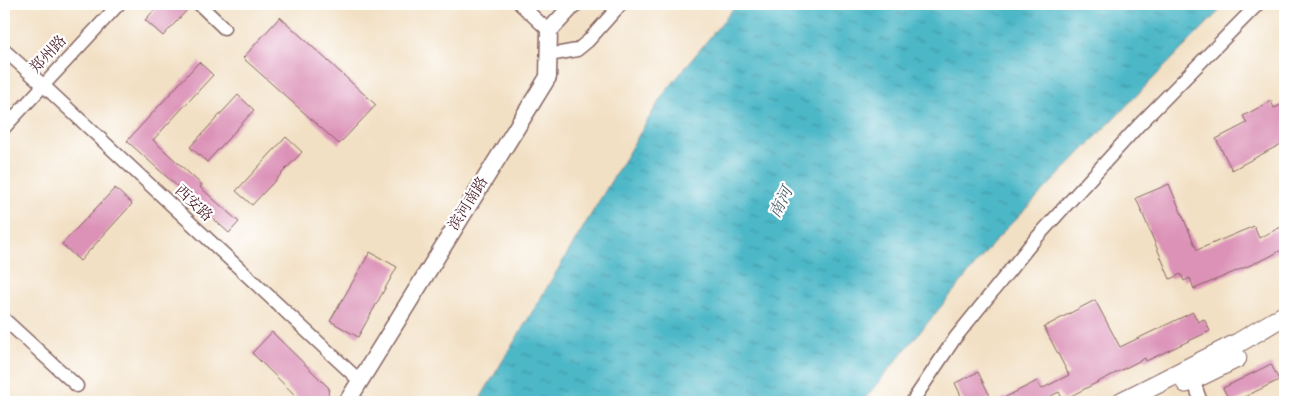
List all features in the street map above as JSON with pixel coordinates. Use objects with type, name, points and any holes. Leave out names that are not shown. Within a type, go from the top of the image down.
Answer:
[{"type":"highway","points":[[1149,402],[1190,373],[1285,315]]},
{"type":"highway","points":[[1121,402],[1190,373],[1244,354],[1285,330]]},
{"type":"main road","points":[[549,31],[574,4]]},
{"type":"main road","name":"滨河南路","points":[[347,402],[548,77],[549,31]]},
{"type":"street","name":"郑州路","points":[[4,128],[119,4]]},
{"type":"street","points":[[199,4],[224,28]]},
{"type":"street","points":[[520,4],[549,31]]},
{"type":"street","points":[[548,55],[577,50],[588,41],[621,4]]},
{"type":"street","points":[[912,402],[955,338],[1031,244],[1139,125],[1258,4]]},
{"type":"street","name":"西安路","points":[[4,50],[360,381]]},
{"type":"street","points":[[4,319],[77,386]]},
{"type":"street","points":[[1190,373],[1201,402]]},
{"type":"water","name":"南河","points":[[737,4],[1226,4],[1001,234],[862,402],[478,402],[663,95]]},
{"type":"building","points":[[160,4],[185,4],[189,8],[163,36],[145,20]]},
{"type":"building","points":[[280,17],[376,105],[339,144],[243,58]]},
{"type":"building","points":[[199,62],[213,75],[153,140],[202,185],[200,187],[239,222],[229,233],[127,141]]},
{"type":"building","points":[[238,95],[254,110],[207,162],[190,147]]},
{"type":"building","points":[[1271,101],[1274,108],[1285,103],[1285,142],[1232,170],[1216,139],[1247,123],[1243,116]]},
{"type":"building","points":[[286,137],[302,152],[252,205],[236,191]]},
{"type":"building","points":[[1169,184],[1197,250],[1254,226],[1259,238],[1285,225],[1285,248],[1267,258],[1194,289],[1190,278],[1184,281],[1181,274],[1170,279],[1136,198]]},
{"type":"building","points":[[115,188],[132,204],[80,261],[62,244]]},
{"type":"building","points":[[370,252],[397,267],[358,337],[330,321]]},
{"type":"building","points":[[1095,300],[1120,347],[1193,312],[1198,322],[1204,319],[1210,331],[1146,361],[1145,358],[1063,400],[1059,392],[1039,402],[996,402],[1037,381],[1041,389],[1069,375],[1044,327]]},
{"type":"building","points":[[272,332],[329,388],[327,402],[300,402],[252,353]]},
{"type":"building","points":[[1271,364],[1279,380],[1234,402],[1230,402],[1223,388]]},
{"type":"building","points":[[978,372],[991,398],[983,402],[964,402],[955,383]]}]
